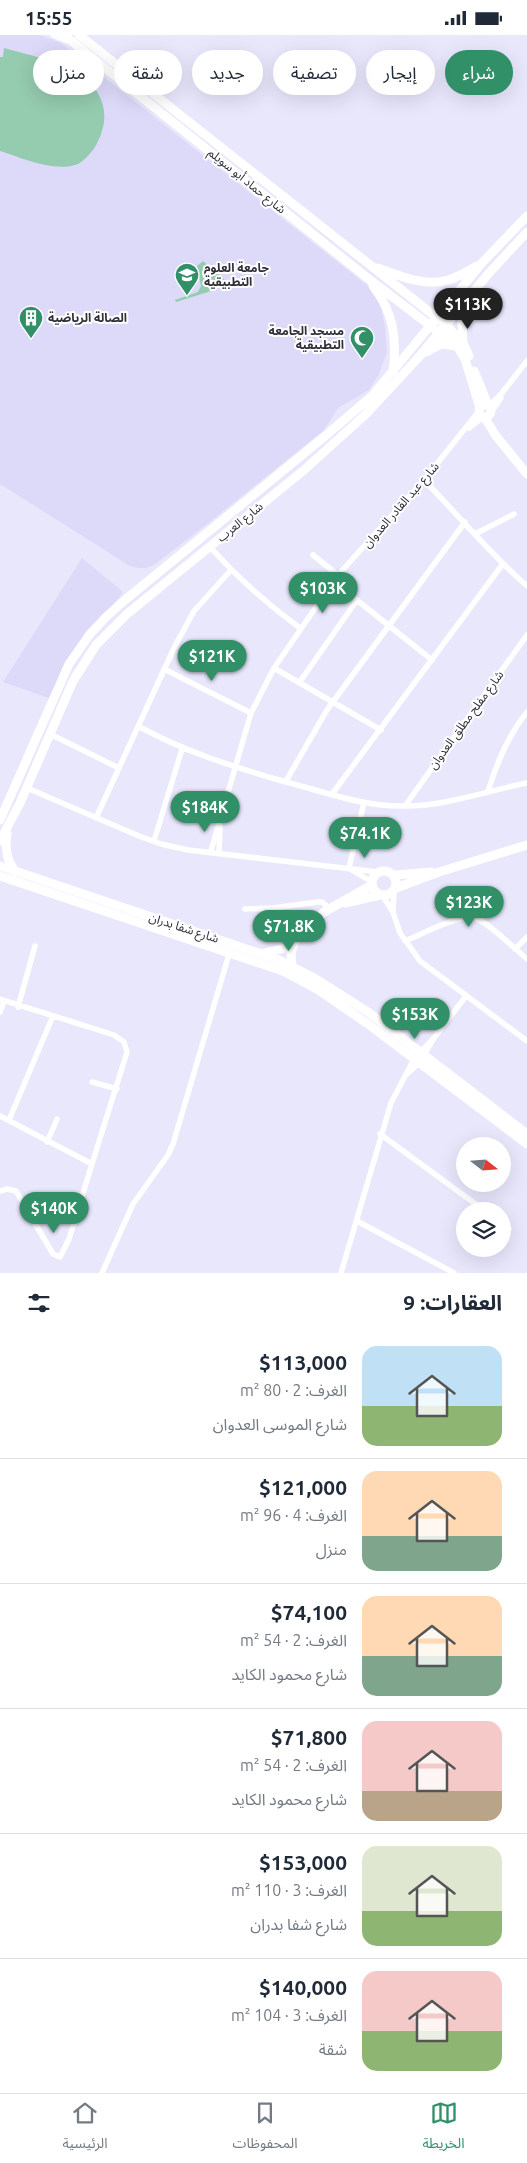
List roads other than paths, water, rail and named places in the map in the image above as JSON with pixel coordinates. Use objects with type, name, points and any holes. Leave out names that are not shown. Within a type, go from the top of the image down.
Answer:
[{"type":"main road","name":"شارع حماد أبو سويلم","points":[[64,35],[365,276],[431,326],[443,329]]},
{"type":"main road","name":"شارع حماد أبو سويلم","points":[[79,35],[437,318],[443,329]]},
{"type":"main road","name":"شارع العرب","points":[[0,819],[63,675],[90,634],[125,600],[372,396],[482,263],[527,215]]},
{"type":"main road","name":"شارع العرب","points":[[0,841],[26,789],[73,681],[96,645],[127,614],[333,445],[374,407],[527,232]]},
{"type":"main road","points":[[371,265],[409,279],[432,282],[449,280],[482,263]]},
{"type":"main road","points":[[365,276],[381,297],[393,327],[396,345],[393,372]]},
{"type":"main road","points":[[471,295],[462,324],[460,344],[499,439],[527,474]]},
{"type":"main road","points":[[443,329],[460,344]]},
{"type":"main road","points":[[418,358],[440,345],[460,344]]},
{"type":"main road","points":[[0,882],[14,876],[6,851],[8,827]]},
{"type":"main road","points":[[332,907],[388,895],[395,890],[439,872],[527,845]]},
{"type":"main road","name":"شارع شفا بدران","points":[[0,866],[14,876],[276,967],[317,989],[368,1024],[527,1144]]},
{"type":"main road","points":[[381,895],[375,891],[372,883],[374,876],[378,872],[390,871],[395,875],[397,882],[395,890]]},
{"type":"main road","points":[[395,875],[439,872]]},
{"type":"main road","name":"شارع شفا بدران","points":[[0,876],[14,876],[262,953],[292,967],[362,1009],[527,1134]]},
{"type":"main road","points":[[262,953],[280,951],[295,941],[332,907],[372,883]]},
{"type":"main road","points":[[292,967],[291,953],[295,941]]},
{"type":"street","points":[[53,35],[78,46]]},
{"type":"street","name":"شارع عبد القادر العدوان","points":[[211,851],[251,713],[274,668],[333,581],[424,480],[465,430],[502,397],[502,393],[525,368],[527,361]]},
{"type":"street","points":[[424,480],[465,522],[502,565],[527,586]]},
{"type":"street","points":[[475,534],[514,514]]},
{"type":"street","points":[[286,781],[319,722],[465,522]]},
{"type":"street","points":[[210,547],[231,571],[281,615],[300,629]]},
{"type":"street","points":[[313,555],[338,575]]},
{"type":"street","points":[[332,794],[502,565]]},
{"type":"street","points":[[96,818],[164,669],[194,611],[231,571]]},
{"type":"street","points":[[333,581],[432,660]]},
{"type":"street","points":[[300,683],[357,600]]},
{"type":"street","name":"شارع مفلح مطلق العدوان","points":[[406,806],[527,635]]},
{"type":"street","points":[[274,668],[380,730]]},
{"type":"street","points":[[164,669],[251,713]]},
{"type":"street","points":[[488,791],[503,751],[527,711]]},
{"type":"street","points":[[138,726],[182,749],[234,767],[364,802],[406,806],[449,802],[527,783]]},
{"type":"street","points":[[50,733],[119,768]]},
{"type":"street","points":[[154,841],[182,749]]},
{"type":"street","points":[[26,789],[154,841],[188,850],[211,851],[378,872]]},
{"type":"street","points":[[349,868],[364,802]]},
{"type":"street","name":"شارع عبد القادر العدوان","points":[[219,852],[220,820]]},
{"type":"street","points":[[349,868],[372,883]]},
{"type":"street","points":[[393,912],[395,890]]},
{"type":"street","points":[[381,895],[393,912],[405,941],[424,964],[527,1041]]},
{"type":"street","points":[[245,909],[273,908],[318,902],[332,907]]},
{"type":"street","points":[[405,941],[450,923],[472,918],[482,922],[527,959]]},
{"type":"street","points":[[515,949],[527,937]]},
{"type":"street","points":[[18,1007],[35,946]]},
{"type":"street","points":[[102,1273],[133,1205],[168,1155],[173,1144],[230,951]]},
{"type":"street","points":[[341,1273],[380,1134],[394,1094],[404,1077],[466,995]]},
{"type":"street","points":[[0,1012],[2,1000],[18,1007],[114,1035],[122,1039],[127,1052],[69,1239],[60,1257],[53,1254],[16,1191],[7,1189],[0,1191]]},
{"type":"street","points":[[8,1120],[53,1016]]},
{"type":"street","points":[[92,1082],[116,1089]]},
{"type":"street","points":[[0,1115],[47,1142],[92,1164]]},
{"type":"street","points":[[47,1142],[58,1119]]},
{"type":"street","points":[[380,1134],[473,1202]]},
{"type":"street","points":[[357,1221],[454,1273]]},
{"type":"place","name":"جامعة العلوم التطبيقية","points":[[187,296]]},
{"type":"place","name":"الصالة الرياضية","points":[[31,339]]},
{"type":"place","name":"مسجد الجامعة التطبيقية","points":[[362,359]]}]
